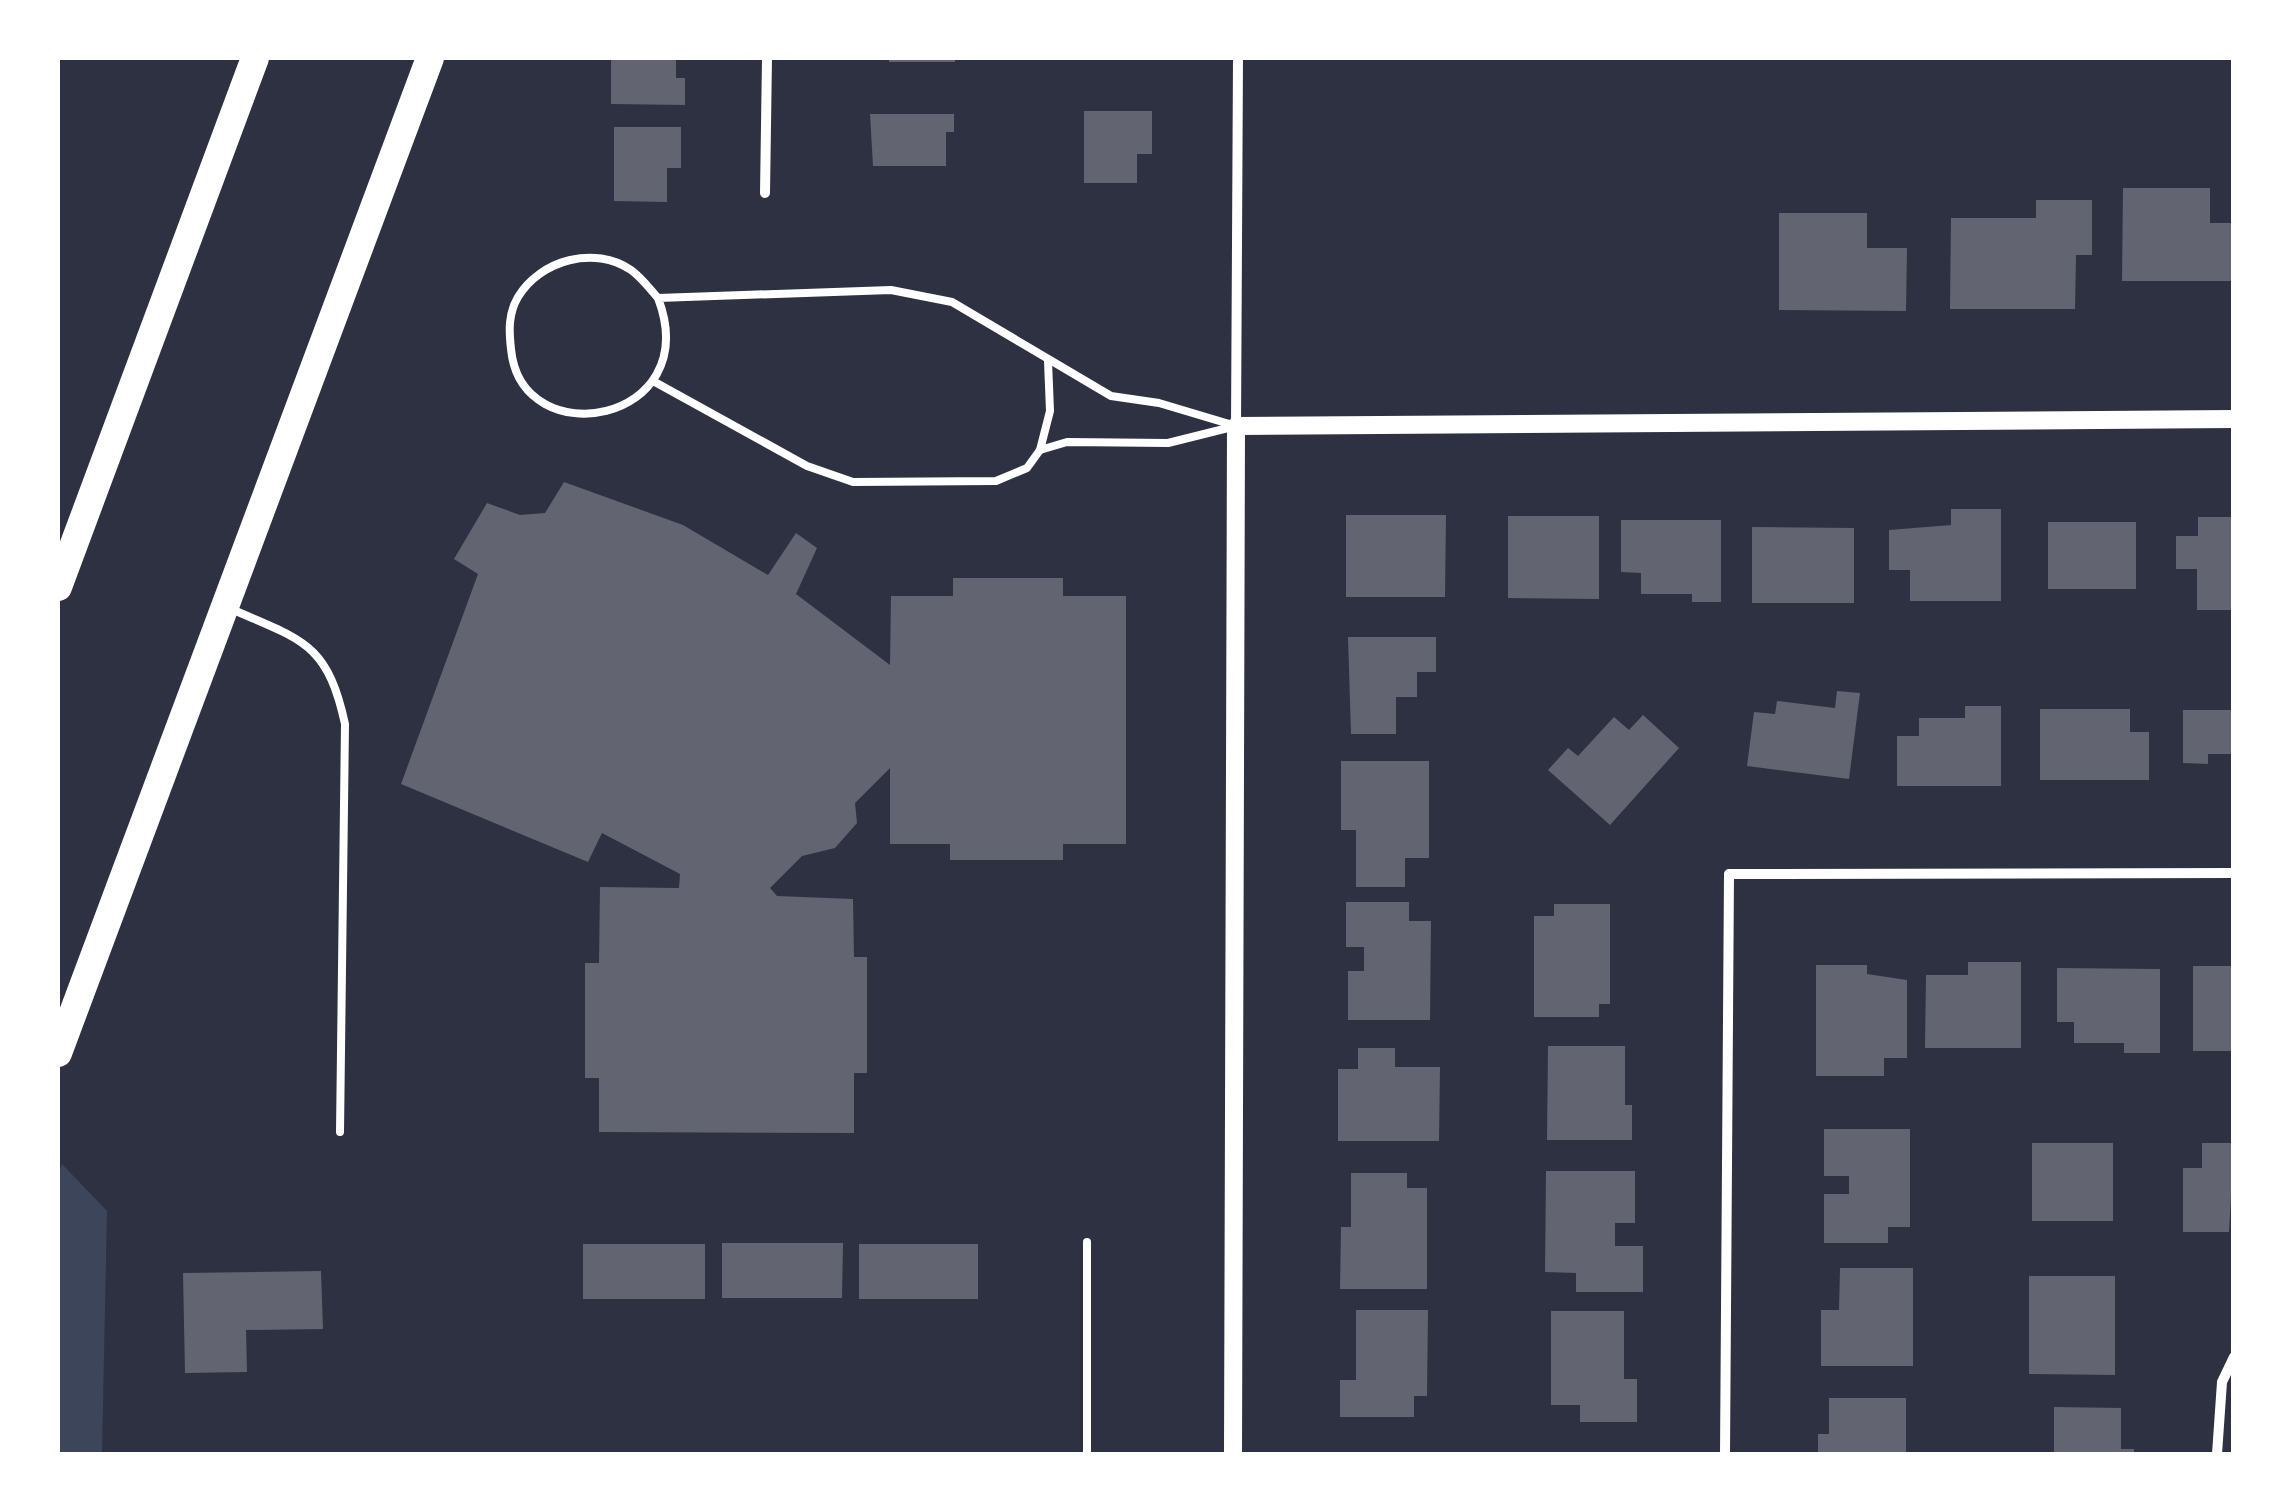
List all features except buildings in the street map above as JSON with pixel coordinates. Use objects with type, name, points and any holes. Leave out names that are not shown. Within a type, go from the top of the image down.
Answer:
[{"type":"highway","points":[[58,586],[256,58]]},
{"type":"highway","points":[[58,1053],[430,58]]},
{"type":"street","points":[[765,193],[767,58]]},
{"type":"street","points":[[1232,1454],[1238,58]]},
{"type":"street","points":[[1236,426],[2234,420]]},
{"type":"street","points":[[1725,1454],[1729,874],[2234,873]]},
{"type":"street","points":[[2217,1454],[2222,1382],[2234,1357]]},
{"type":"lane","points":[[599,258],[632,270],[658,298],[667,339],[653,381],[630,403],[601,415],[582,416],[552,407],[527,388],[512,361],[508,325],[517,300],[530,280],[558,262],[599,258]]},
{"type":"lane","points":[[658,298],[890,290],[952,302],[1111,396],[1158,403],[1236,426]]},
{"type":"lane","points":[[653,381],[807,466],[853,482],[996,481],[1026,468],[1040,450],[1050,410],[1048,361]]},
{"type":"lane","points":[[1040,450],[1068,442],[1168,443],[1236,426]]},
{"type":"lane","points":[[225,606],[298,639],[322,660],[335,680],[345,724],[340,1132]]},
{"type":"lane","points":[[1087,1242],[1087,1454]]},
{"type":"shaded area","points":[[62,1164],[107,1211],[102,1454],[58,1454],[58,1176]]}]
